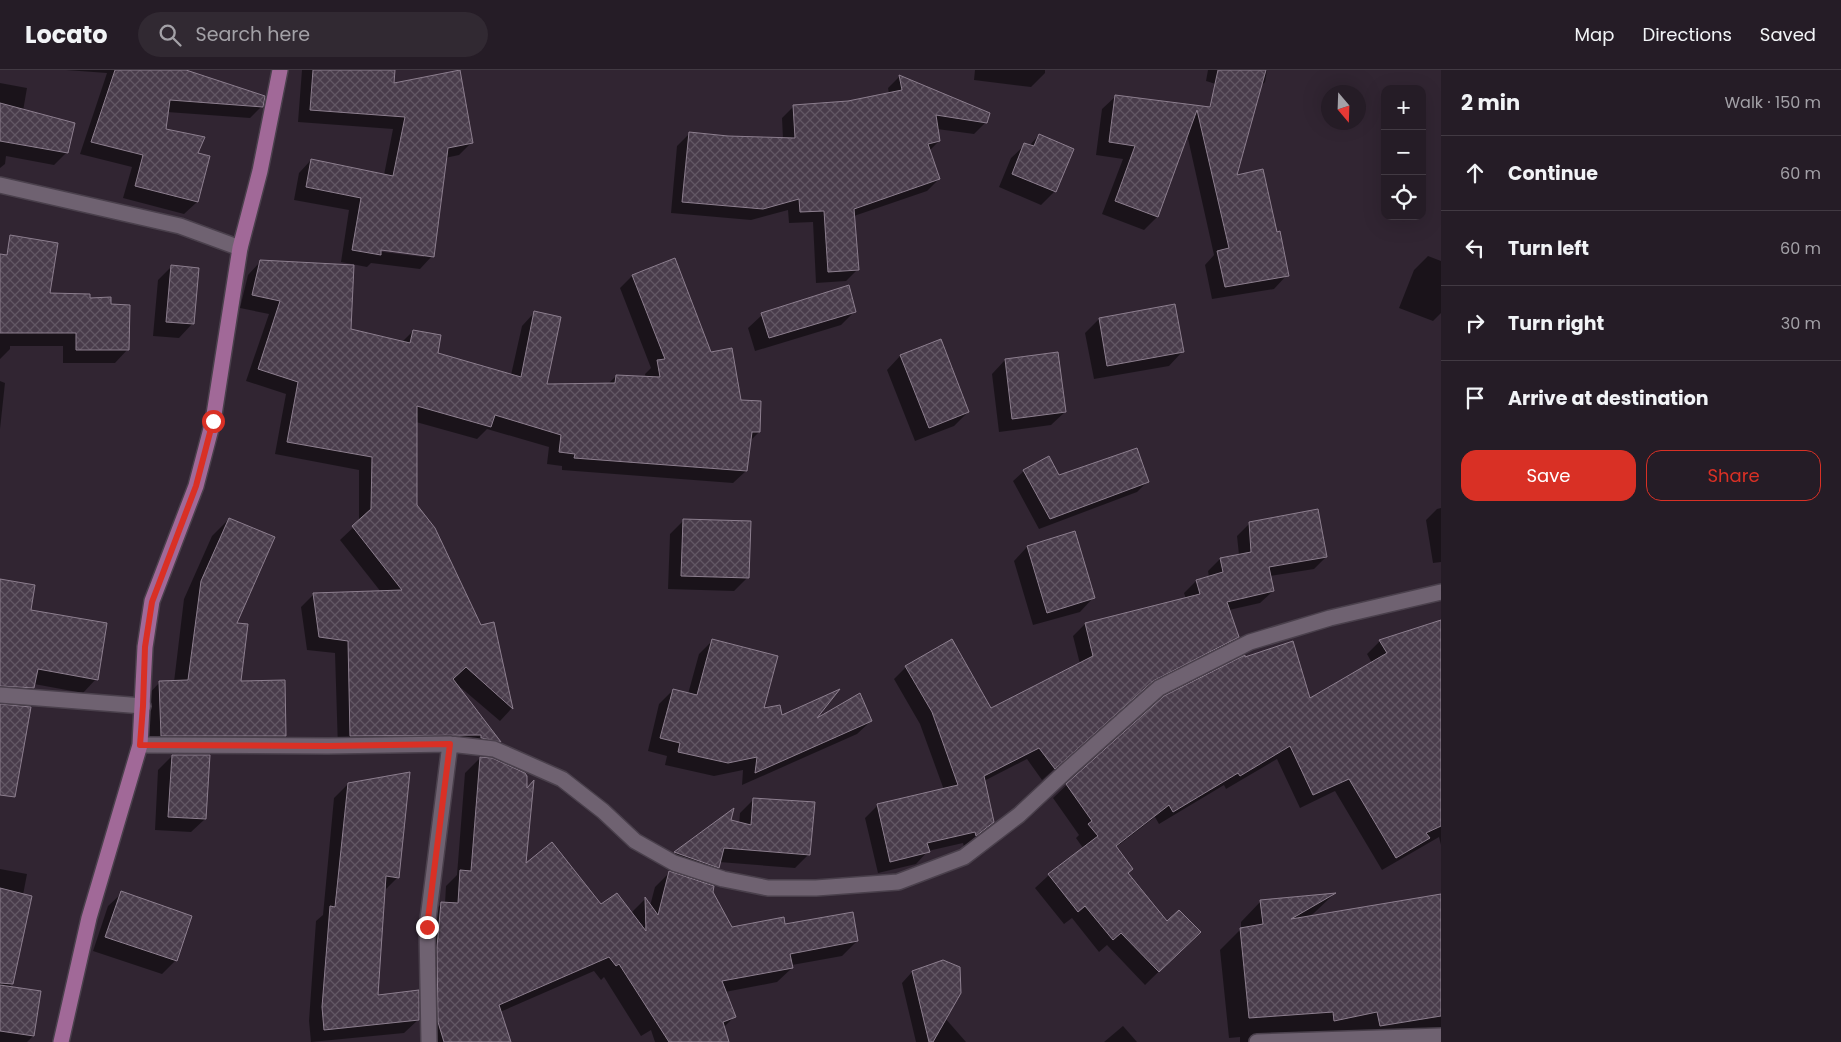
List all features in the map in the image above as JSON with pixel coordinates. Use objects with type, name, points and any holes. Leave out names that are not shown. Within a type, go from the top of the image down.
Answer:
[{"type":"main road","points":[[61,1042],[89,918],[140,745],[145,647],[152,602],[196,486],[213,421],[240,248],[260,171],[280,70]]},
{"type":"street","points":[[0,185],[180,226],[240,248]]},
{"type":"street","points":[[140,745],[328,746],[450,744],[494,748],[562,779],[604,811],[635,841],[674,863],[723,879],[768,888],[816,888],[898,882],[964,857],[1019,815],[1158,688],[1250,642],[1330,618],[1441,592]]},
{"type":"street","points":[[0,695],[143,706]]},
{"type":"street","points":[[429,1042],[427,927],[450,744]]},
{"type":"street","points":[[1257,1042],[1441,1036]]},
{"type":"building","points":[[115,70],[186,70],[265,96],[263,107],[170,100],[166,129],[205,137],[198,153],[210,156],[198,202],[135,186],[143,155],[91,142]]},
{"type":"building","points":[[313,70],[395,70],[394,83],[460,70],[473,143],[448,148],[434,257],[381,250],[381,255],[352,250],[361,198],[306,187],[311,159],[393,176],[405,117],[310,110]]},
{"type":"building","points":[[1218,70],[1266,70],[1237,175],[1263,169],[1277,232],[1280,231],[1289,276],[1225,287],[1217,251],[1229,248],[1197,110],[1158,217],[1115,201],[1135,146],[1109,142],[1115,95],[1210,107]]},
{"type":"building","points":[[899,75],[990,113],[987,123],[936,115],[940,141],[928,144],[940,179],[854,209],[859,270],[828,272],[824,211],[800,212],[799,199],[763,209],[682,202],[689,132],[728,136],[795,138],[793,105],[848,101],[902,90]]},
{"type":"building","points":[[0,103],[75,123],[68,153],[0,141]]},
{"type":"building","points":[[1039,134],[1074,149],[1056,192],[1012,174],[1024,143],[1034,146]]},
{"type":"building","points":[[10,235],[58,243],[50,293],[90,294],[90,298],[111,297],[111,304],[130,305],[129,350],[76,350],[76,333],[0,333],[0,254],[7,255]]},
{"type":"building","points":[[675,258],[711,352],[732,348],[741,400],[761,401],[760,432],[752,432],[747,471],[574,458],[575,454],[559,452],[561,435],[495,415],[491,427],[417,406],[417,505],[435,528],[481,625],[494,622],[513,709],[466,667],[453,679],[501,742],[481,738],[481,735],[350,736],[348,641],[319,637],[313,593],[402,590],[352,526],[371,509],[372,457],[287,442],[298,382],[258,369],[280,301],[252,295],[260,260],[354,265],[351,329],[410,343],[413,330],[441,335],[438,353],[521,377],[534,311],[561,317],[547,384],[615,383],[616,375],[660,377],[657,360],[665,359],[632,275]]},
{"type":"building","points":[[171,265],[199,268],[194,324],[166,322]]},
{"type":"building","points":[[849,285],[856,312],[769,338],[761,313]]},
{"type":"building","points":[[1175,304],[1184,352],[1107,366],[1099,318]]},
{"type":"building","points":[[941,339],[969,412],[929,428],[900,355]]},
{"type":"building","points":[[1058,352],[1066,412],[1012,419],[1005,359]]},
{"type":"building","points":[[1137,448],[1149,482],[1050,519],[1023,470],[1049,456],[1059,475]]},
{"type":"building","points":[[1318,509],[1327,557],[1269,567],[1274,591],[1227,602],[1239,637],[1153,681],[1055,769],[1039,748],[984,776],[994,822],[976,836],[975,832],[927,843],[930,852],[890,862],[877,804],[958,785],[932,712],[905,666],[952,639],[991,708],[1093,656],[1085,623],[1200,594],[1196,580],[1223,572],[1220,558],[1251,552],[1249,522]]},
{"type":"building","points":[[229,518],[275,537],[237,623],[248,624],[241,681],[285,680],[286,736],[161,736],[159,681],[188,680],[201,581]]},
{"type":"building","points":[[683,519],[751,521],[749,578],[681,576]]},
{"type":"building","points":[[1075,531],[1095,598],[1047,613],[1027,546]]},
{"type":"building","points":[[0,579],[35,585],[31,610],[107,623],[98,680],[38,669],[34,688],[0,686]]},
{"type":"building","points":[[1441,620],[1441,826],[1426,833],[1430,838],[1396,858],[1349,779],[1313,795],[1290,746],[1240,776],[1238,773],[1173,812],[1169,805],[1116,846],[1133,869],[1128,873],[1167,921],[1179,910],[1201,932],[1159,972],[1121,933],[1113,940],[1085,906],[1078,912],[1048,874],[1098,836],[1088,824],[1092,821],[1066,784],[1164,696],[1245,655],[1245,657],[1293,641],[1310,698],[1387,653],[1379,640]]},
{"type":"building","points":[[712,639],[778,656],[764,708],[780,705],[782,715],[840,689],[817,718],[860,693],[872,721],[755,773],[757,757],[728,763],[678,752],[680,743],[660,738],[673,689],[697,695]]},
{"type":"building","points":[[0,704],[31,707],[15,797],[0,795]]},
{"type":"building","points":[[172,755],[210,755],[206,819],[168,817]]},
{"type":"building","points":[[480,757],[492,758],[525,773],[527,776],[527,788],[534,780],[526,863],[552,842],[601,904],[617,893],[646,931],[645,897],[658,915],[669,871],[714,886],[713,892],[732,927],[784,917],[785,924],[853,912],[858,941],[790,954],[793,968],[722,981],[736,1017],[723,1022],[729,1042],[669,1042],[619,964],[616,966],[609,957],[499,1005],[511,1042],[444,1042],[438,1022],[437,947],[441,902],[458,903],[460,870],[471,871]]},
{"type":"building","points":[[410,772],[399,878],[386,876],[378,995],[419,990],[419,1020],[324,1030],[322,1007],[330,906],[335,907],[348,783]]},
{"type":"building","points":[[753,798],[815,802],[810,855],[724,848],[719,868],[674,852],[734,808],[731,820],[751,825]]},
{"type":"building","points":[[0,888],[32,896],[13,984],[0,983]]},
{"type":"building","points":[[121,891],[192,916],[177,961],[105,937]]},
{"type":"building","points":[[1336,893],[1291,919],[1441,894],[1441,1016],[1380,1026],[1377,1012],[1334,1021],[1333,1012],[1249,1018],[1240,928],[1263,924],[1260,900]]},
{"type":"building","points":[[943,960],[960,967],[961,993],[933,1042],[929,1042],[912,971]]},
{"type":"building","points":[[0,985],[41,991],[34,1036],[0,1031]]},
{"type":"route","points":[[213,421],[196,486],[152,602],[145,647],[140,745],[328,746],[450,744],[427,927]]}]
